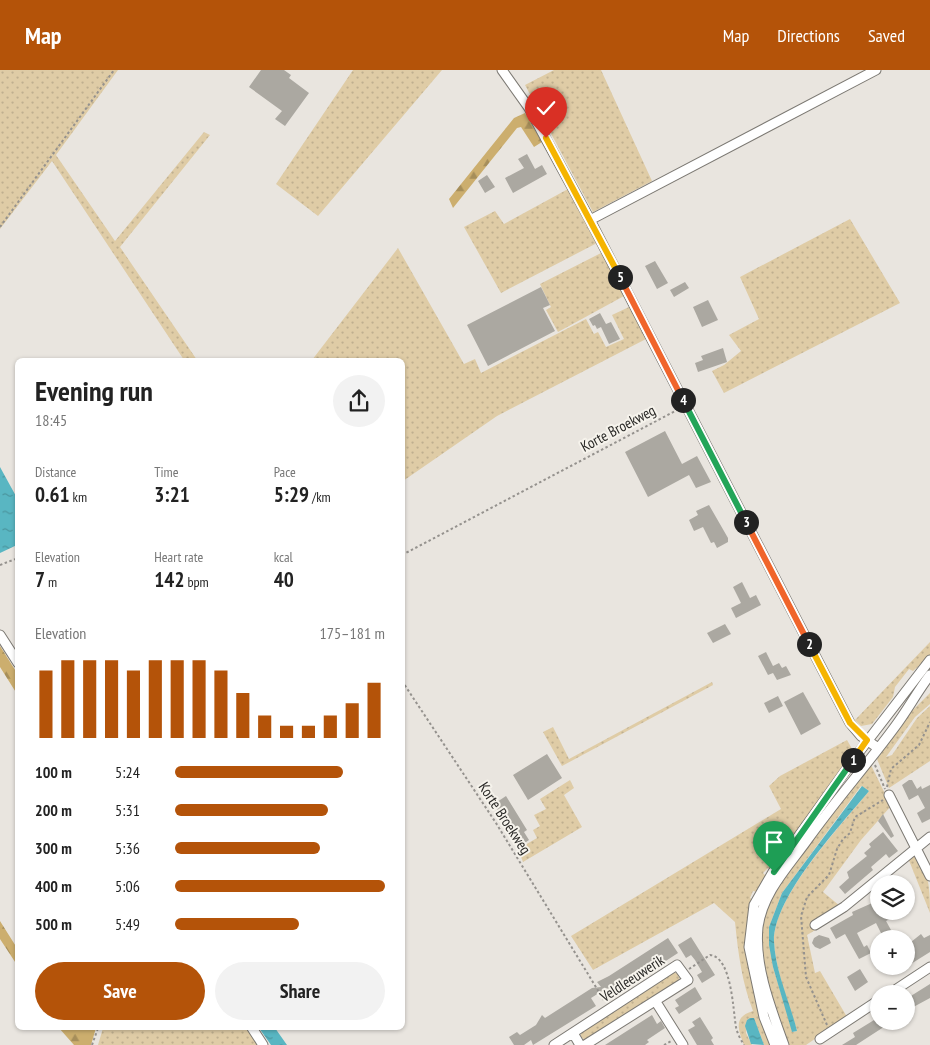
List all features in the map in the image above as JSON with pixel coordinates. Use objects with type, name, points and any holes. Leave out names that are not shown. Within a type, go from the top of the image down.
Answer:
[{"type":"street","points":[[502,70],[546,138],[590,220],[850,723],[878,748]]},
{"type":"street","points":[[590,220],[876,70]]},
{"type":"street","points":[[0,635],[15,658]]},
{"type":"street","points":[[775,1045],[764,1017],[749,947],[754,905],[774,872],[867,740],[930,660]]},
{"type":"street","points":[[784,1045],[764,981],[758,947],[758,926],[763,907],[780,877],[893,729],[930,675]]},
{"type":"street","points":[[887,793],[930,876]]},
{"type":"street","points":[[815,924],[844,907],[930,837]]},
{"type":"street","name":"Veldleeuwerik","points":[[554,1045],[564,1042],[573,1033],[677,965],[688,980],[656,1002],[585,1045]]},
{"type":"street","points":[[903,985],[930,967]]},
{"type":"street","points":[[656,1002],[684,1045]]},
{"type":"street","points":[[820,1039],[870,1006]]},
{"type":"street","points":[[253,1030],[263,1045]]},
{"type":"street","points":[[573,1033],[580,1045]]},
{"type":"path","points":[[0,227],[114,70]]},
{"type":"path","name":"Korte Broekweg","points":[[405,553],[686,405]]},
{"type":"path","points":[[0,565],[15,559]]},
{"type":"path","name":"Korte Broekweg","points":[[405,686],[496,823],[609,1009]]},
{"type":"path","points":[[830,1031],[806,977],[801,916],[807,897],[829,875],[837,849],[842,839],[850,833],[855,817],[886,799],[891,769],[919,745],[930,722]]},
{"type":"path","points":[[869,759],[875,765],[887,793]]},
{"type":"path","points":[[682,973],[710,955],[718,958],[728,975],[736,1030],[744,1045]]},
{"type":"path","points":[[92,1045],[97,1030]]},
{"type":"shaded area","points":[[0,70],[118,70],[56,155],[115,241],[204,132],[210,135],[120,247],[196,358],[183,358],[52,161],[0,229]]},
{"type":"shaded area","points":[[353,70],[442,70],[318,216],[276,184]]},
{"type":"shaded area","points":[[554,70],[601,70],[652,181],[593,212],[525,85]]},
{"type":"shaded area","points":[[568,189],[597,243],[501,293],[464,227],[495,211],[504,224]]},
{"type":"shaded area","points":[[850,219],[900,303],[724,393],[712,371],[724,365],[741,351],[729,335],[759,319],[740,277]]},
{"type":"shaded area","points":[[398,248],[464,364],[475,359],[481,373],[586,319],[594,334],[598,332],[606,347],[624,339],[612,315],[629,307],[646,339],[497,416],[405,480],[405,358],[314,358]]},
{"type":"shaded area","points":[[601,253],[624,296],[558,332],[546,310],[551,307],[540,284]]},
{"type":"shaded area","points":[[930,642],[930,656],[913,671],[909,669],[895,687],[893,697],[872,724],[861,726],[855,720]]},
{"type":"shaded area","points":[[712,682],[713,685],[562,766],[543,732],[553,727],[569,759]]},
{"type":"shaded area","points":[[930,693],[930,704],[915,717],[886,757],[892,755],[917,718],[930,706],[930,761],[889,788],[877,759],[908,715]]},
{"type":"shaded area","points":[[847,740],[855,754],[772,870],[768,868],[763,873],[766,876],[757,892],[753,891],[750,898],[754,900],[750,913],[773,1045],[764,1045],[754,1019],[747,1020],[746,1033],[752,1045],[744,1045],[739,1029],[740,1020],[753,1011],[743,978],[735,922],[714,903],[593,970],[571,936],[781,809],[769,786],[780,776]]},
{"type":"shaded area","points":[[870,763],[891,806],[861,840],[823,892],[840,906],[816,927],[817,929],[807,935],[815,973],[820,971],[847,1017],[806,1045],[787,1045],[774,1007],[761,954],[760,929],[773,891]],"holes":[[[861,786],[869,791],[826,842],[796,883],[777,923],[774,941],[775,952],[797,1031],[793,1032],[773,967],[769,927],[782,893]]]},
{"type":"shaded area","points":[[570,780],[574,788],[564,795],[582,827],[523,862],[518,849],[537,838],[533,830],[540,826],[534,815],[546,809],[540,799]]},
{"type":"shaded area","points":[[914,856],[919,860],[926,873],[930,913],[915,875],[908,858]]},
{"type":"shaded area","points":[[673,972],[678,974],[680,981],[585,1040],[581,1037],[581,1031]]},
{"type":"shaded area","points":[[102,1030],[247,1030],[258,1045],[98,1045]]},
{"type":"green space","points":[[525,113],[542,142],[534,147],[521,127],[517,128],[453,208],[449,199],[514,118]]},
{"type":"green space","points":[[0,646],[15,670],[15,691],[0,667]]},
{"type":"green space","points":[[0,921],[15,945],[15,962],[0,939]]},
{"type":"green space","points":[[61,1030],[95,1030],[91,1045],[74,1045]]},
{"type":"water","points":[[0,467],[15,494],[15,546],[0,553]]},
{"type":"water","points":[[862,786],[869,791],[826,842],[796,883],[777,923],[774,941],[775,952],[797,1031],[792,1032],[773,967],[769,945],[769,927],[782,893]]},
{"type":"water","points":[[750,1018],[754,1018],[764,1045],[751,1044],[745,1026]]},
{"type":"water","points":[[260,1030],[276,1030],[287,1045],[271,1045]]},
{"type":"building","points":[[261,70],[284,70],[291,75],[289,78],[309,93],[285,126],[275,119],[282,111],[249,87]]},
{"type":"building","points":[[527,154],[535,169],[542,165],[547,174],[513,193],[505,178],[524,168],[518,159]]},
{"type":"building","points":[[487,175],[495,187],[485,193],[478,181]]},
{"type":"building","points":[[655,261],[668,283],[657,289],[645,266]]},
{"type":"building","points":[[685,282],[689,288],[674,297],[670,290]]},
{"type":"building","points":[[541,287],[550,305],[543,308],[555,331],[488,366],[467,325]]},
{"type":"building","points":[[708,300],[718,320],[702,327],[693,307]]},
{"type":"building","points":[[600,313],[606,324],[611,322],[620,339],[609,344],[601,327],[597,329],[595,325],[593,326],[589,319]]},
{"type":"building","points":[[723,348],[727,362],[698,372],[695,363],[703,360],[701,356]]},
{"type":"building","points":[[665,431],[682,464],[697,456],[711,482],[696,488],[689,475],[648,497],[625,452]]},
{"type":"building","points":[[709,505],[728,538],[728,542],[717,548],[714,542],[711,543],[703,527],[694,531],[689,520],[698,515],[696,511]]},
{"type":"building","points":[[742,582],[750,598],[756,595],[761,605],[736,618],[731,608],[741,603],[733,587]]},
{"type":"building","points":[[725,624],[731,634],[713,643],[707,633]]},
{"type":"building","points":[[766,652],[773,666],[779,663],[782,668],[786,666],[791,675],[777,680],[773,673],[768,675],[758,656]]},
{"type":"building","points":[[803,692],[821,724],[801,735],[784,702]]},
{"type":"building","points":[[778,696],[783,706],[769,713],[764,703]]},
{"type":"building","points":[[547,754],[562,778],[528,800],[513,775]]},
{"type":"building","points":[[912,780],[917,789],[921,786],[922,789],[930,785],[930,819],[922,823],[917,813],[925,808],[918,795],[909,800],[902,785]]},
{"type":"building","points":[[506,796],[527,830],[524,832],[529,840],[520,846],[494,804]]},
{"type":"building","points":[[883,814],[894,836],[891,838],[878,821]]},
{"type":"building","points":[[883,832],[898,851],[889,858],[886,854],[871,867],[873,870],[845,894],[839,887],[849,878],[847,872],[867,856],[864,853],[871,847],[869,844]]},
{"type":"building","points":[[870,904],[870,920],[888,920],[886,921],[891,930],[880,930],[876,923],[857,933],[864,947],[867,945],[870,951],[870,954],[859,959],[845,934],[836,939],[830,928],[853,915],[852,912]]},
{"type":"building","points":[[921,934],[924,938],[930,935],[930,952],[915,961],[915,939]]},
{"type":"building","points":[[819,935],[829,938],[831,943],[820,949],[815,947],[812,943],[814,938]]},
{"type":"building","points":[[691,937],[715,975],[702,983],[697,975],[702,972],[695,960],[691,955],[686,958],[678,945]]},
{"type":"building","points":[[668,938],[678,953],[612,996],[607,988],[591,998],[596,1006],[533,1045],[531,1040],[524,1045],[514,1045],[509,1037],[517,1032],[520,1035],[536,1025],[542,1015],[545,1018],[592,988],[601,987],[597,982]]},
{"type":"building","points":[[860,969],[868,982],[855,991],[847,977]]},
{"type":"building","points":[[930,984],[930,998],[915,1006],[915,993]]},
{"type":"building","points":[[695,987],[702,999],[679,1014],[675,1008],[679,1006],[675,1000]]},
{"type":"building","points":[[652,1015],[657,1024],[661,1021],[665,1028],[647,1040],[649,1042],[645,1045],[605,1045]]},
{"type":"building","points":[[700,1017],[713,1038],[711,1040],[714,1045],[697,1045],[688,1030],[695,1026],[692,1022]]},
{"type":"building","points":[[870,1023],[870,1030],[879,1030],[856,1045],[842,1045],[855,1037],[853,1033]]},
{"type":"route","points":[[546,138],[850,723],[867,740],[774,872]]}]
